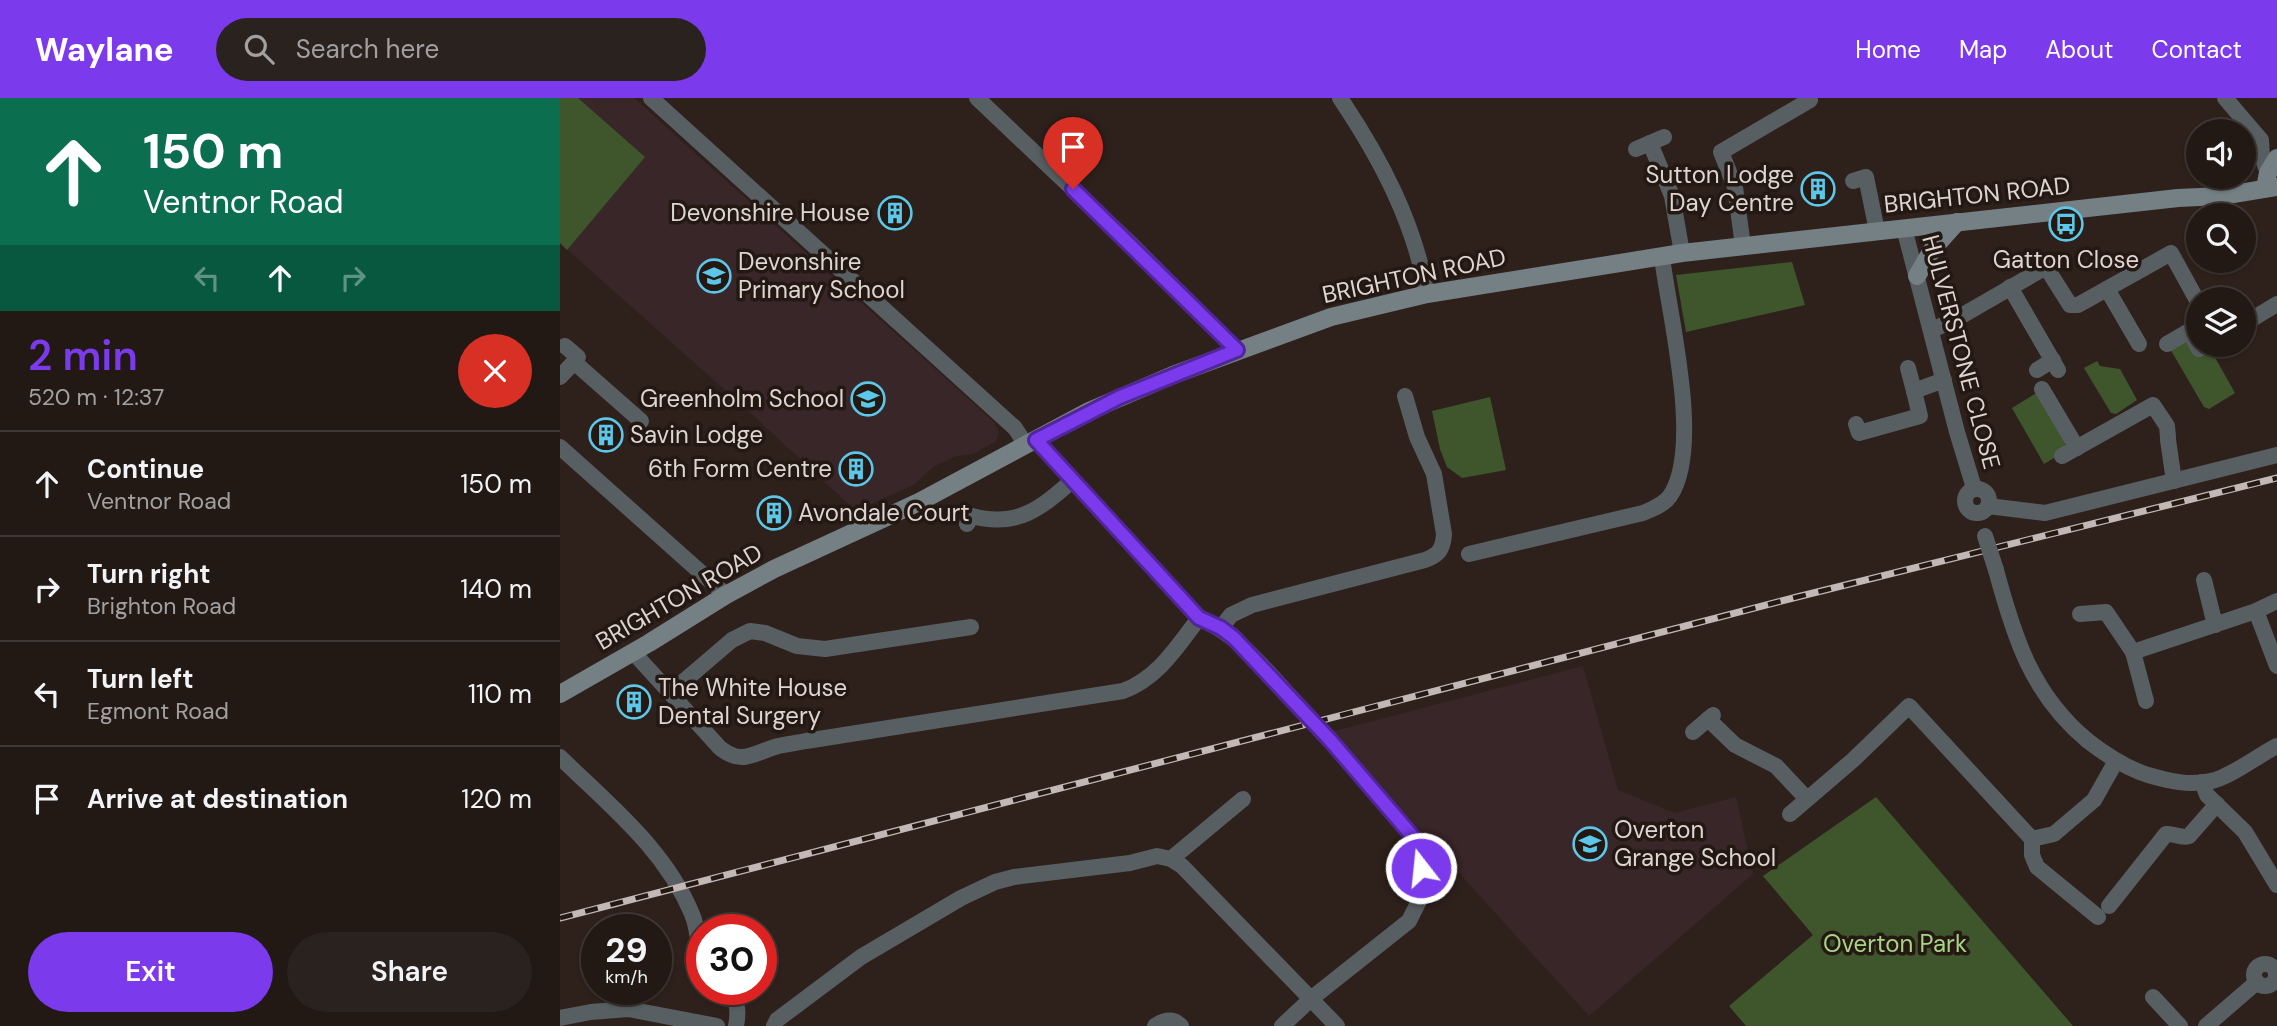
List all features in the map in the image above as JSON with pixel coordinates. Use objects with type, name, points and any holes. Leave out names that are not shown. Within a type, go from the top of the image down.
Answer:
[{"type":"main road","name":"BRIGHTON ROAD","points":[[560,694],[774,569],[919,502],[1120,397],[1237,350],[1331,317],[1427,294],[1682,253],[2178,198],[2221,196],[2272,176]]},
{"type":"main road","points":[[1917,276],[1932,250],[1957,222]]},
{"type":"street","points":[[651,98],[1073,480],[1199,618],[1227,633],[1300,707],[1414,838],[1421,868],[1420,899],[1409,921],[1312,998],[1282,1026]]},
{"type":"street","points":[[977,98],[1130,243],[1237,350]]},
{"type":"street","points":[[1340,98],[1366,138],[1399,201],[1422,265],[1427,294]]},
{"type":"street","points":[[2225,98],[2261,140],[2277,146]]},
{"type":"street","points":[[1744,246],[1735,187],[1721,152],[1811,102]]},
{"type":"street","points":[[2261,140],[2262,158],[2272,176]]},
{"type":"street","points":[[1650,144],[1672,196],[1682,253]]},
{"type":"street","points":[[1853,181],[1866,177],[1877,231]]},
{"type":"street","name":"HULVERSTONE CLOSE","points":[[1904,228],[1974,488],[1966,494],[1964,502],[1969,511],[2045,513],[2277,455]]},
{"type":"street","points":[[1932,330],[2046,267],[2070,305],[2078,305],[2171,253],[2190,287]]},
{"type":"street","points":[[1469,554],[1643,513],[1668,499],[1679,470],[1683,450],[1683,425],[1678,348],[1662,257]]},
{"type":"street","points":[[2011,287],[2056,365],[2037,370]]},
{"type":"street","points":[[2107,289],[2138,344]]},
{"type":"street","points":[[2256,317],[2277,304]]},
{"type":"street","points":[[2167,344],[2186,333]]},
{"type":"street","points":[[565,346],[627,398],[641,421]]},
{"type":"street","points":[[560,377],[579,356]]},
{"type":"street","points":[[1856,424],[1859,433],[1920,416],[1908,368]]},
{"type":"street","points":[[1914,391],[1944,380]]},
{"type":"street","points":[[2042,388],[2077,448]]},
{"type":"street","points":[[1227,633],[1231,615],[1252,604],[1425,560],[1440,551],[1444,534],[1434,474],[1417,437],[1405,396]]},
{"type":"street","points":[[2062,457],[2153,405],[2167,426],[2174,481]]},
{"type":"street","points":[[560,447],[726,595]]},
{"type":"street","points":[[967,524],[972,516],[995,520],[1023,517],[1049,501],[1073,480]]},
{"type":"street","points":[[1983,510],[1985,536],[2012,628],[2040,687],[2066,723],[2116,761],[2137,772],[2189,784],[2214,781],[2277,746]]},
{"type":"street","points":[[2204,579],[2215,625]]},
{"type":"street","points":[[2133,652],[2256,611],[2277,601]]},
{"type":"street","points":[[2256,611],[2277,666]]},
{"type":"street","points":[[2080,614],[2106,612],[2133,652],[2146,701]]},
{"type":"street","points":[[633,652],[729,755],[740,758],[797,745],[929,730],[1124,691],[1150,677],[1162,666],[1199,618]]},
{"type":"street","points":[[670,693],[732,640],[750,631],[765,633],[797,646],[825,649],[971,628]]},
{"type":"street","points":[[1790,814],[1853,760],[1909,706],[2032,839],[2032,855],[2037,867],[2104,911],[2166,834],[2184,838],[2189,836],[2217,804]]},
{"type":"street","points":[[1693,732],[1711,717],[1735,746],[1776,766],[1807,799]]},
{"type":"street","points":[[560,757],[648,842],[667,866],[692,914]]},
{"type":"street","points":[[2032,839],[2054,834],[2094,800],[2116,761]]},
{"type":"street","points":[[2202,782],[2207,795],[2245,832],[2272,866],[2277,885]]},
{"type":"street","points":[[1171,859],[1243,799]]},
{"type":"street","points":[[774,1026],[777,1020],[861,957],[961,898],[995,882],[1014,877],[1130,863],[1157,856],[1171,859],[1182,866],[1337,1026]]},
{"type":"street","points":[[2206,1026],[2257,982],[2263,986],[2270,985],[2277,973]]},
{"type":"street","points":[[2153,997],[2180,1026]]},
{"type":"street","points":[[736,1026],[737,1005]]},
{"type":"street","points":[[560,1018],[628,1009],[717,1026]]},
{"type":"street","points":[[1155,1026],[1166,1020],[1177,1021],[1181,1026]]},
{"type":"shaded area","name":"Devonshire Primary School","points":[[560,98],[634,98],[994,422],[999,432],[996,441],[973,454],[956,456],[933,467],[915,484],[856,511],[560,243]]},
{"type":"shaded area","name":"Overton Grange School","points":[[1583,666],[1618,790],[1675,813],[1736,797],[1753,874],[1589,1016],[1331,732]]},
{"type":"green space","points":[[560,98],[578,98],[645,157],[567,250],[560,243]]},
{"type":"green space","points":[[1792,262],[1805,305],[1686,332],[1676,275]]},
{"type":"green space","points":[[2186,341],[2186,357],[2215,357],[2235,393],[2209,409],[2204,407],[2169,347]]},
{"type":"green space","points":[[2097,361],[2100,366],[2120,369],[2137,400],[2116,414],[2111,413],[2084,368]]},
{"type":"green space","points":[[2038,392],[2067,441],[2059,455],[2044,464],[2012,408]]},
{"type":"green space","points":[[1490,397],[1506,470],[1462,478],[1447,467],[1440,449],[1432,411]]},
{"type":"green space","name":"Overton Park","points":[[1876,797],[2073,1026],[1746,1026],[1729,1006],[1813,935],[1763,876]]},
{"type":"railway","points":[[560,918],[1797,597],[2277,478]]},
{"type":"place","name":"Sutton Lodge Day Centre","points":[[1818,189]]},
{"type":"place","name":"Devonshire House","points":[[895,213]]},
{"type":"place","name":"Gatton Close","points":[[2066,224]]},
{"type":"place","name":"Devonshire Primary School","points":[[714,276]]},
{"type":"place","name":"Greenholm School","points":[[868,399]]},
{"type":"place","name":"Savin Lodge","points":[[606,435]]},
{"type":"place","name":"6th Form Centre","points":[[856,469]]},
{"type":"place","name":"Avondale Court","points":[[774,513]]},
{"type":"place","name":"The White House Dental Surgery","points":[[634,702]]},
{"type":"place","name":"Overton Grange School","points":[[1590,844]]},
{"type":"route","points":[[1073,189],[1237,350],[1120,397],[1036,440],[1199,618],[1221,628],[1234,638],[1330,740],[1414,838],[1421,868]]}]
